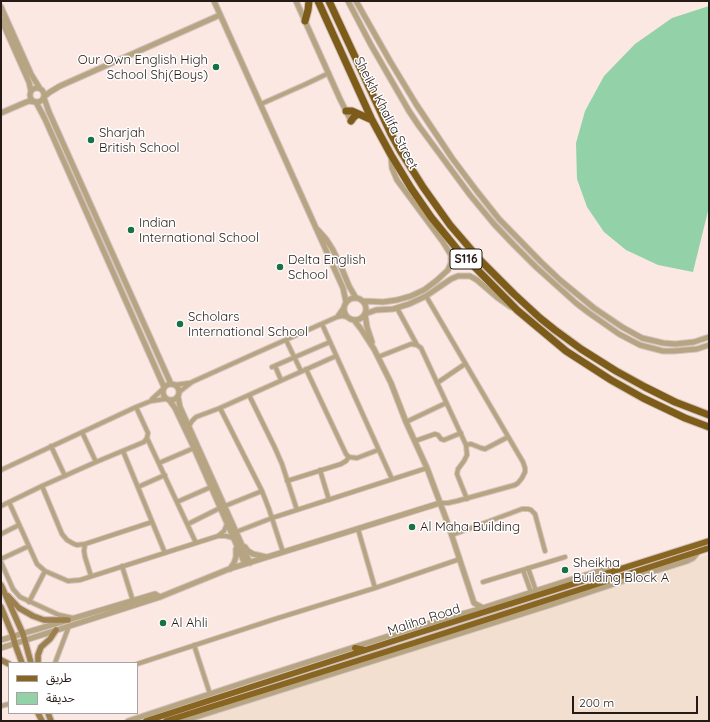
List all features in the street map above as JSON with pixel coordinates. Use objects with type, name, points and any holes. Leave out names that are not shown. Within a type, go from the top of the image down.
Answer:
[{"type":"highway","points":[[304,21],[308,10],[309,1]]},
{"type":"highway","name":"Sheikh Khalifa Street","points":[[318,1],[372,120],[391,156],[411,188],[440,229],[457,249],[516,310],[566,351],[611,380],[666,409],[709,427]]},
{"type":"highway","name":"Sheikh Khalifa Street","points":[[329,1],[390,134],[423,187],[450,225],[481,261],[498,279],[531,309],[555,330],[581,349],[645,387],[675,402],[709,415]]},
{"type":"highway","points":[[346,111],[350,111],[372,120]]},
{"type":"highway","points":[[351,121],[358,114]]},
{"type":"main road","name":"Maliha Road","points":[[146,721],[709,541]]},
{"type":"main road","name":"Maliha Road","points":[[166,721],[219,707],[709,548]]},
{"type":"main road","points":[[1,585],[23,634],[31,662]]},
{"type":"main road","points":[[5,593],[19,608],[38,619],[68,623]]},
{"type":"main road","points":[[1,607],[14,636],[15,644],[22,662]]},
{"type":"main road","points":[[490,619],[496,621]]},
{"type":"main road","points":[[415,634],[420,626]]},
{"type":"main road","points":[[38,662],[40,649],[43,644],[50,639],[56,630]]},
{"type":"main road","points":[[355,648],[365,650]]},
{"type":"street","points":[[214,1],[343,288],[345,305],[344,312],[347,317]]},
{"type":"street","points":[[296,1],[351,121]]},
{"type":"street","points":[[348,1],[371,45],[419,126],[494,224],[536,267],[576,303],[619,334],[640,345],[657,350],[674,351],[686,351],[709,345]]},
{"type":"street","points":[[356,1],[416,104],[457,164],[499,219],[540,262],[586,301],[622,327],[642,338],[674,344],[694,342],[709,337]]},
{"type":"street","points":[[1,6],[31,74],[40,88],[44,91],[44,97],[49,112],[173,384],[176,386],[179,404],[247,563]]},
{"type":"street","points":[[1,113],[29,101],[41,101],[44,97],[60,86],[220,15]]},
{"type":"street","points":[[1,20],[29,82],[31,98],[36,102],[46,119],[123,291],[164,388],[163,394],[175,408],[211,487],[223,507],[227,524],[250,553],[267,558]]},
{"type":"street","points":[[261,104],[329,73]]},
{"type":"street","points":[[16,106],[27,97],[34,88],[60,86]]},
{"type":"street","points":[[396,88],[409,105],[414,106],[416,104]]},
{"type":"street","points":[[337,317],[350,299],[356,298],[363,301],[383,302],[411,296],[424,290],[448,270],[452,263],[451,255],[443,242],[397,180],[392,168],[391,156]]},
{"type":"street","points":[[316,228],[329,243],[356,298]]},
{"type":"street","points":[[354,320],[362,318],[365,314],[376,310],[397,308],[415,302],[454,278],[466,276],[477,280],[498,298],[516,310]]},
{"type":"street","points":[[1,640],[160,597],[247,563],[440,503],[467,499],[518,483],[525,472],[524,465],[426,296]]},
{"type":"street","points":[[363,301],[366,308],[365,314],[367,327],[374,349]]},
{"type":"street","points":[[397,308],[417,345],[421,348],[466,444],[466,455],[464,461],[458,469],[457,474],[467,499]]},
{"type":"street","points":[[1,470],[136,407],[151,401],[173,400],[191,383],[337,317],[347,317],[354,320],[374,349],[427,468],[452,535],[474,603],[470,612]]},
{"type":"street","points":[[322,324],[392,479]]},
{"type":"street","points":[[286,340],[301,371]]},
{"type":"street","points":[[281,380],[274,367],[330,342]]},
{"type":"street","points":[[378,357],[409,345],[417,345]]},
{"type":"street","points":[[184,415],[196,417],[220,408],[336,356]]},
{"type":"street","points":[[437,383],[465,364]]},
{"type":"street","points":[[306,369],[344,452],[349,457],[357,458],[378,450]]},
{"type":"street","points":[[151,401],[169,384],[191,383]]},
{"type":"street","points":[[249,395],[272,440],[282,464],[297,510]]},
{"type":"street","points":[[406,422],[446,403]]},
{"type":"street","points":[[136,407],[148,433],[147,438],[196,543]]},
{"type":"street","points":[[220,408],[262,491],[283,552]]},
{"type":"street","points":[[189,426],[196,417]]},
{"type":"street","points":[[82,432],[96,462]]},
{"type":"street","points":[[414,441],[435,434],[444,440],[461,433]]},
{"type":"street","points":[[466,444],[472,444],[485,449],[508,437]]},
{"type":"street","points":[[1,506],[42,486],[144,442],[147,438]]},
{"type":"street","points":[[52,446],[65,476]]},
{"type":"street","points":[[159,463],[194,448]]},
{"type":"street","points":[[123,451],[165,553]]},
{"type":"street","points":[[287,481],[343,462],[349,457]]},
{"type":"street","points":[[9,502],[37,564],[45,571],[68,580],[76,581],[218,536],[236,536],[272,518],[427,468]]},
{"type":"street","points":[[320,470],[329,500]]},
{"type":"street","points":[[138,487],[165,476]]},
{"type":"street","points":[[42,486],[64,537],[74,544],[85,544],[152,522]]},
{"type":"street","points":[[178,502],[211,487]]},
{"type":"street","points":[[188,524],[223,507],[262,491]]},
{"type":"street","points":[[452,535],[522,509],[528,509],[535,514],[545,551]]},
{"type":"street","points":[[218,536],[224,531],[227,524]]},
{"type":"street","points":[[1,534],[20,525]]},
{"type":"street","points":[[358,529],[375,588]]},
{"type":"street","points":[[229,569],[234,564],[237,554],[236,536]]},
{"type":"street","points":[[85,544],[84,557],[91,576]]},
{"type":"street","points":[[29,546],[1,561],[15,592],[29,602],[59,615],[76,618]]},
{"type":"street","points":[[183,721],[219,707],[687,562],[699,551]]},
{"type":"street","points":[[484,582],[565,557]]},
{"type":"street","points":[[138,664],[375,588],[460,559]]},
{"type":"street","points":[[122,566],[133,601]]},
{"type":"street","points":[[528,568],[533,592]]},
{"type":"street","points":[[128,721],[420,626],[470,612],[603,570],[623,568]]},
{"type":"street","points":[[523,570],[533,592]]},
{"type":"street","points":[[29,602],[45,571]]},
{"type":"street","points":[[1,648],[56,630],[76,618],[155,594],[160,597]]},
{"type":"street","points":[[474,603],[483,608]]},
{"type":"street","points":[[55,662],[68,623]]},
{"type":"street","points":[[194,645],[210,694]]},
{"type":"shaded area","points":[[709,554],[709,721],[182,721],[452,632]]},
{"type":"green space","points":[[709,6],[709,207],[693,272],[658,265],[626,250],[604,232],[587,207],[577,179],[576,143],[585,111],[604,76],[635,44],[672,18]]},
{"type":"place","name":"Our Own English High School Shj(Boys)","points":[[216,67]]},
{"type":"place","name":"Sharjah British School","points":[[91,140]]},
{"type":"place","name":"Indian International School","points":[[131,230]]},
{"type":"place","name":"Delta English School","points":[[280,267]]},
{"type":"place","name":"Scholars International School","points":[[180,324]]},
{"type":"place","name":"Al Maha Building","points":[[412,527]]},
{"type":"place","name":"Sheikha Building Block A","points":[[565,570]]},
{"type":"place","name":"Al Ahli","points":[[163,623]]}]
